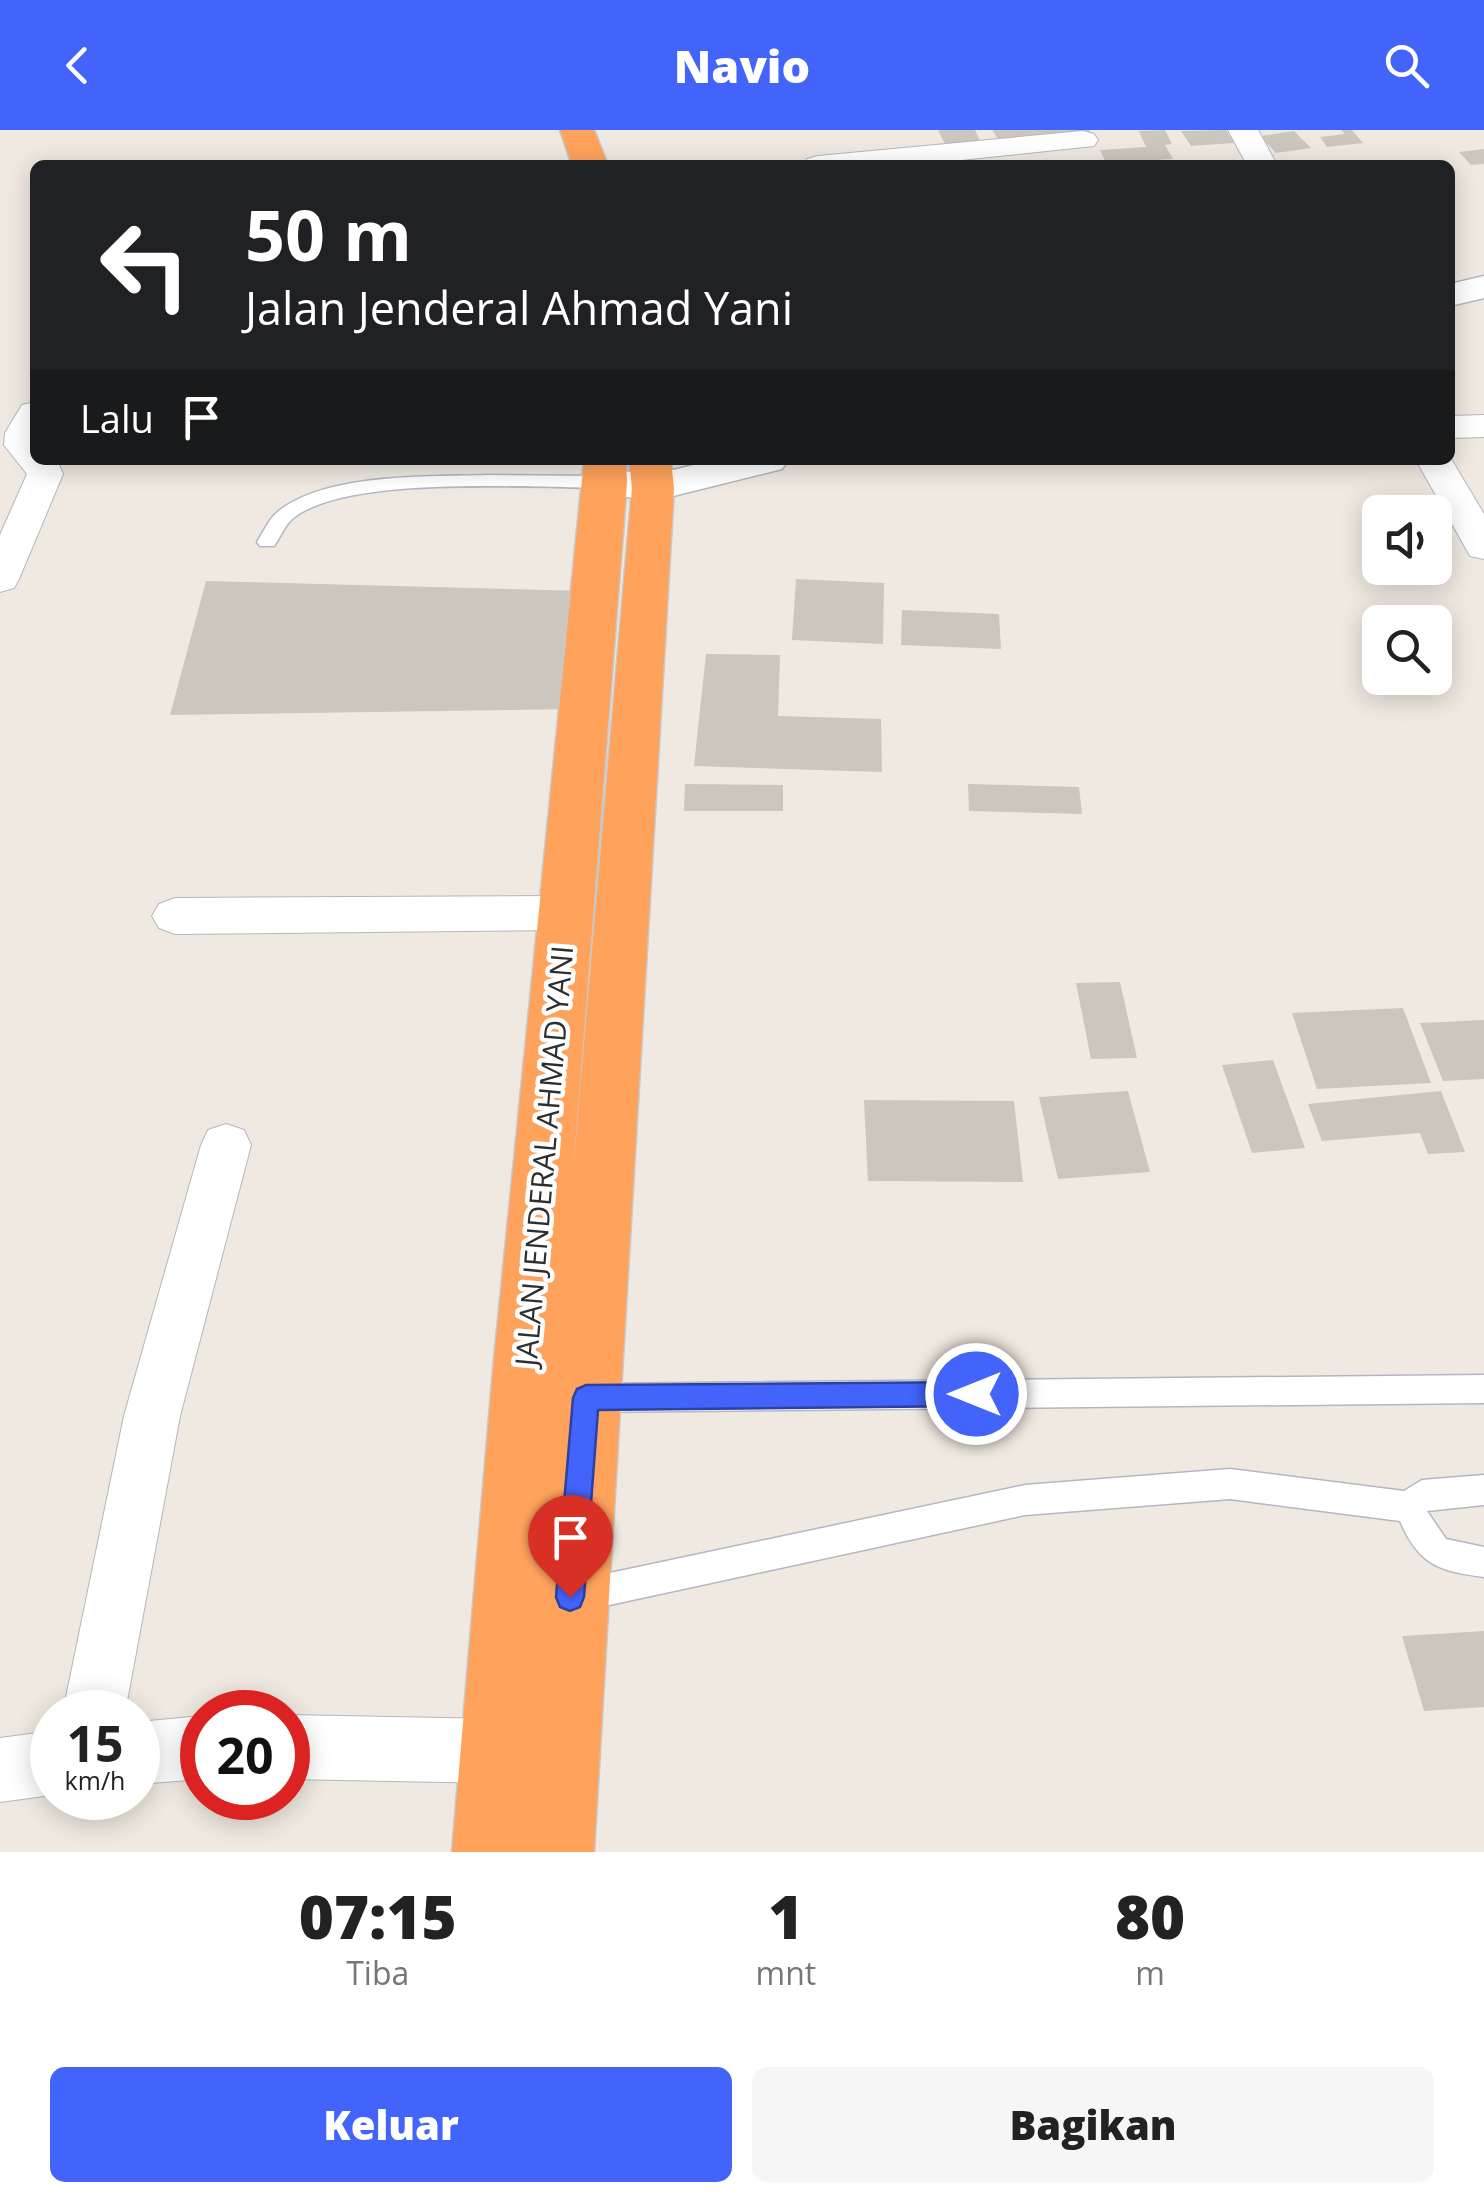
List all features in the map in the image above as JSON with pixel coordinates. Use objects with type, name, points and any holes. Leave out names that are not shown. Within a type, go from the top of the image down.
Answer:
[{"type":"highway","points":[[577,130],[588,160]]},
{"type":"highway","name":"JALAN JENDERAL AHMAD YANI","points":[[490,1852],[526,1370],[566,913],[629,472]]},
{"type":"highway","name":"JALAN JENDERAL AHMAD YANI","points":[[556,1852],[570,1597],[634,702],[629,472]]},
{"type":"street","points":[[1244,130],[1259,160]]},
{"type":"street","points":[[871,160],[1083,140]]},
{"type":"street","points":[[1455,294],[1484,287]]},
{"type":"street","points":[[30,422],[22,445],[30,452]]},
{"type":"street","points":[[1455,427],[1484,426]]},
{"type":"street","points":[[0,579],[45,474],[40,465]]},
{"type":"street","points":[[629,472],[709,465]]},
{"type":"street","points":[[1437,465],[1484,547]]},
{"type":"street","points":[[176,916],[566,913]]},
{"type":"street","points":[[98,1690],[152,1416],[226,1145]]},
{"type":"street","points":[[310,1747],[498,1751]]},
{"type":"street","points":[[0,1770],[30,1766]]},
{"type":"lane","points":[[268,542],[285,514],[340,492],[372,486],[629,472]]},
{"type":"lane","points":[[586,1398],[1484,1389]]},
{"type":"lane","points":[[570,1597],[1025,1500],[1230,1484],[1410,1507]]},
{"type":"lane","points":[[1410,1507],[1422,1494],[1484,1490]]},
{"type":"lane","points":[[1410,1507],[1422,1540],[1436,1554],[1484,1562]]},
{"type":"building","points":[[938,130],[975,130],[980,141],[945,144]]},
{"type":"building","points":[[992,130],[1090,130],[1090,132],[1001,143]]},
{"type":"building","points":[[1165,130],[1172,144],[1165,145],[1173,159],[1105,160],[1100,150],[1146,147],[1139,131]]},
{"type":"building","points":[[1226,130],[1234,143],[1191,146],[1181,131]]},
{"type":"building","points":[[1341,130],[1352,130],[1363,143],[1327,147],[1320,137],[1345,134]]},
{"type":"building","points":[[1294,131],[1311,148],[1276,153],[1260,136]]},
{"type":"building","points":[[1484,149],[1484,164],[1471,165],[1459,152]]},
{"type":"building","points":[[796,579],[884,583],[883,644],[792,640]]},
{"type":"building","points":[[206,581],[585,591],[572,709],[170,715]]},
{"type":"building","points":[[902,610],[999,614],[1001,649],[901,645]]},
{"type":"building","points":[[706,654],[780,655],[778,716],[881,719],[882,772],[694,766]]},
{"type":"building","points":[[685,784],[783,785],[783,811],[684,811]]},
{"type":"building","points":[[968,784],[1079,787],[1082,814],[969,811]]},
{"type":"building","points":[[1120,982],[1137,1058],[1091,1059],[1076,983]]},
{"type":"building","points":[[1403,1008],[1431,1083],[1317,1089],[1292,1013]]},
{"type":"building","points":[[1484,1020],[1484,1079],[1443,1081],[1420,1023]]},
{"type":"building","points":[[1273,1060],[1305,1148],[1252,1153],[1222,1065]]},
{"type":"building","points":[[1128,1091],[1150,1172],[1058,1179],[1039,1097]]},
{"type":"building","points":[[1441,1091],[1465,1152],[1428,1154],[1420,1133],[1322,1141],[1308,1104]]},
{"type":"building","points":[[864,1100],[1014,1101],[1023,1182],[868,1181]]},
{"type":"building","points":[[1484,1631],[1484,1707],[1424,1711],[1402,1636]]},
{"type":"route","points":[[570,1597],[586,1398],[976,1394]]}]
